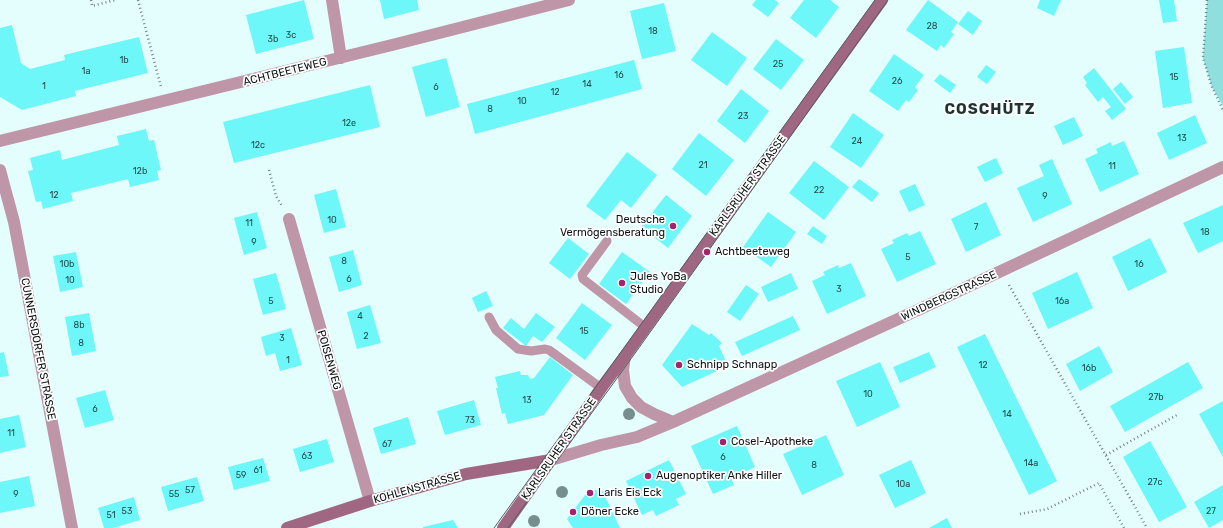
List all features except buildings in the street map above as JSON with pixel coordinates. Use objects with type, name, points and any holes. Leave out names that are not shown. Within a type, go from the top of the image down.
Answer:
[{"type":"street","points":[[332,0],[341,58]]},
{"type":"street","name":"ACHTBEETEWEG","points":[[0,141],[341,58],[569,0]]},
{"type":"street","name":"KARLSRUHER STRASSE","points":[[502,528],[882,0]]},
{"type":"street","name":"WINDBERGSTRASSE","points":[[550,460],[601,445],[637,437],[673,422],[1002,271],[1223,167]]},
{"type":"street","name":"CUNNERSDORFER STRASSE","points":[[0,170],[14,222],[72,528]]},
{"type":"street","name":"POISENWEG","points":[[289,219],[370,501]]},
{"type":"street","points":[[626,356],[623,370],[625,386],[632,398],[641,407],[673,422]]},
{"type":"street","name":"KOHLENSTRASSE","points":[[287,528],[370,501],[466,474],[550,460]]},
{"type":"lane","points":[[607,241],[582,275],[583,279],[642,324],[647,326]]},
{"type":"lane","points":[[489,317],[496,330],[518,349],[531,352],[545,349],[549,350],[597,385],[602,387]]},
{"type":"path","points":[[91,0],[92,6],[115,0]]},
{"type":"path","points":[[138,0],[164,101]]},
{"type":"path","points":[[1207,0],[1204,58],[1212,87],[1223,110]]},
{"type":"path","points":[[269,170],[276,196],[289,219]]},
{"type":"path","points":[[1002,271],[1147,528]]},
{"type":"path","points":[[1106,455],[1177,415]]},
{"type":"path","points":[[1020,514],[1047,509],[1099,483],[1124,528]]},
{"type":"shaded area","points":[[1207,0],[1223,0],[1223,106],[1212,87],[1203,58]]},
{"type":"tram line","points":[[494,528],[875,0]]},
{"type":"tram line","points":[[508,528],[888,0]]},
{"type":"place","name":"Deutsche Vermögensberatung","points":[[673,226]]},
{"type":"place","name":"Achtbeeteweg","points":[[707,252]]},
{"type":"place","name":"Jules YoBa Studio","points":[[622,283]]},
{"type":"place","name":"Schnipp Schnapp","points":[[679,365]]},
{"type":"place","name":"Cosel-Apotheke","points":[[723,442]]},
{"type":"place","name":"Augenoptiker Anke Hiller","points":[[648,476]]},
{"type":"place","name":"Laris Eis Eck","points":[[590,493]]},
{"type":"place","name":"Döner Ecke","points":[[573,512]]},
{"type":"district","name":"COSCHÜTZ","points":[[990,110]]}]
